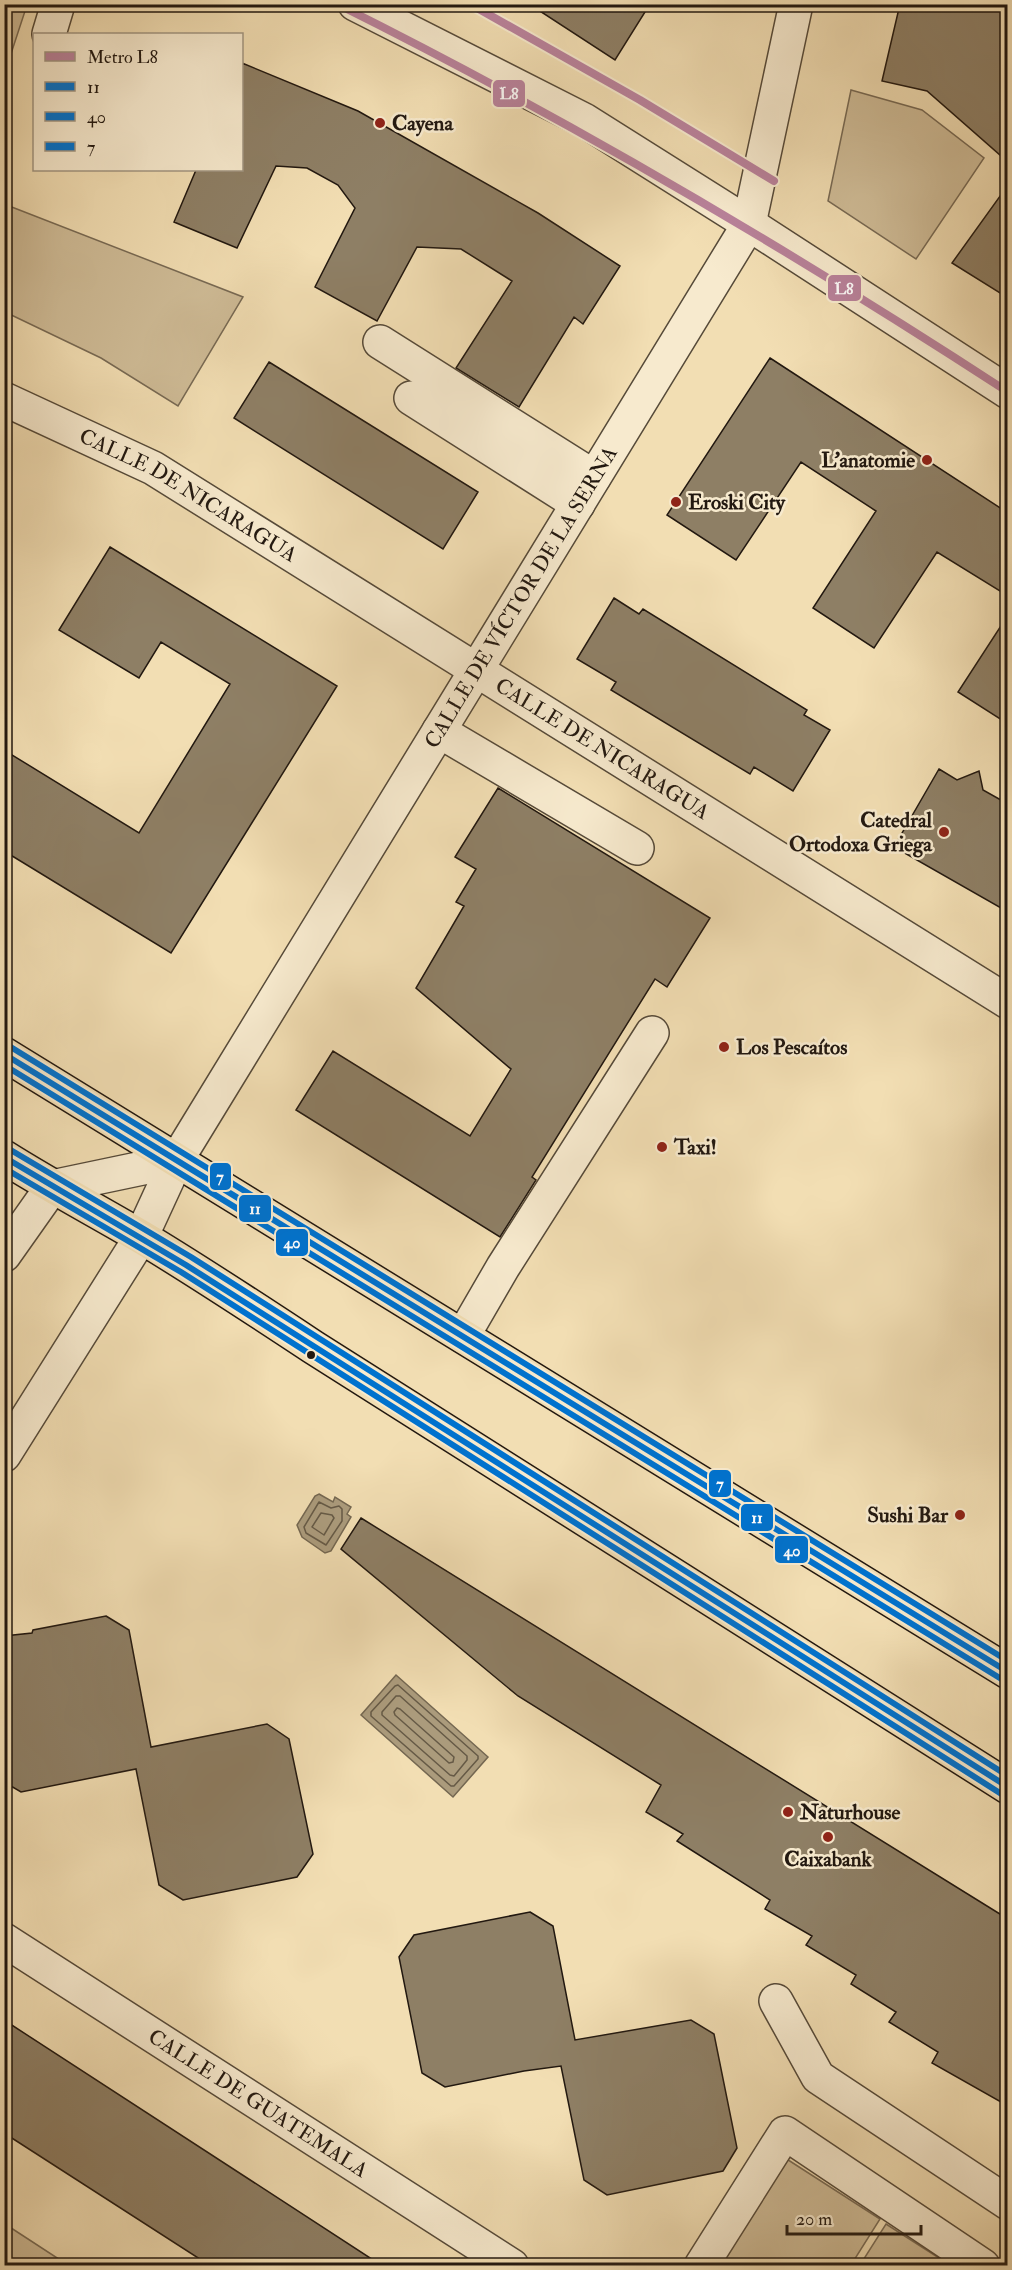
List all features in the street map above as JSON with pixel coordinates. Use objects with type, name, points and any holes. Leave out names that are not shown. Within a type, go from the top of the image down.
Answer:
[{"type":"main road","points":[[4,1054],[1008,1672]]},
{"type":"main road","points":[[4,1157],[141,1237],[1008,1787]]},
{"type":"street","points":[[49,33],[58,4]]},
{"type":"street","points":[[355,4],[584,120],[1008,392]]},
{"type":"street","name":"CALLE DE VÍCTOR DE LA SERNA","points":[[4,1455],[141,1237],[176,1161],[749,224],[795,4]]},
{"type":"street","points":[[380,342],[594,477]]},
{"type":"street","points":[[411,398],[578,504]]},
{"type":"street","name":"CALLE DE NICARAGUA","points":[[4,399],[153,468],[1008,1002]]},
{"type":"street","points":[[439,730],[637,848]]},
{"type":"street","points":[[463,1336],[503,1267],[652,1033]]},
{"type":"street","points":[[4,1255],[52,1187],[176,1161]]},
{"type":"street","name":"CALLE DE GUATEMALA","points":[[4,1940],[512,2265]]},
{"type":"street","points":[[776,2001],[818,2078],[1008,2203]]},
{"type":"street","points":[[701,2265],[785,2133],[983,2265]]},
{"type":"shaded area","points":[[4,5],[27,5],[5,72]]},
{"type":"shaded area","points":[[851,90],[922,110],[984,158],[916,259],[828,201]]},
{"type":"shaded area","points":[[4,204],[243,297],[178,406],[101,358],[5,312]]},
{"type":"shaded area","points":[[782,2156],[880,2219],[851,2265],[713,2266]]},
{"type":"shaded area","points":[[5,2224],[68,2265],[5,2265]]},
{"type":"shaded area","points":[[886,2224],[950,2265],[860,2265]]},
{"type":"water","points":[[319,1494],[333,1502],[335,1497],[351,1507],[347,1514],[351,1517],[331,1551],[325,1553],[302,1537],[297,1525],[315,1496]]},
{"type":"water","points":[[396,1675],[488,1757],[453,1797],[361,1715]]},
{"type":"building","points":[[529,4],[650,4],[615,60]]},
{"type":"building","points":[[900,4],[1008,4],[1008,162],[927,91],[882,81]]},
{"type":"building","points":[[243,63],[358,111],[538,213],[620,266],[583,324],[574,317],[519,407],[456,368],[512,281],[461,249],[417,247],[377,321],[315,287],[355,208],[338,185],[307,168],[276,166],[237,248],[174,222],[196,171],[243,171]]},
{"type":"building","points":[[1008,185],[1008,298],[952,263]]},
{"type":"building","points":[[770,358],[1008,513],[1008,596],[937,552],[874,648],[813,608],[876,511],[801,462],[736,560],[667,515]]},
{"type":"building","points":[[269,362],[478,492],[443,549],[234,418]]},
{"type":"building","points":[[110,547],[337,686],[171,953],[4,851],[4,750],[139,833],[230,684],[161,642],[139,678],[59,630]]},
{"type":"building","points":[[614,598],[639,614],[643,609],[807,710],[804,715],[830,730],[793,791],[754,767],[750,774],[611,690],[616,682],[577,659]]},
{"type":"building","points":[[1008,615],[1008,724],[958,692]]},
{"type":"building","name":"Catedral Ortodoxa Griega","points":[[939,769],[957,780],[979,771],[983,790],[1008,804],[1008,912],[894,847]]},
{"type":"building","points":[[498,788],[710,918],[667,987],[655,979],[532,1177],[536,1180],[500,1237],[296,1110],[333,1051],[470,1136],[511,1069],[416,988],[464,906],[456,902],[476,869],[455,857]]},
{"type":"building","points":[[361,1518],[1008,1919],[1008,2106],[932,2063],[938,2052],[889,2022],[896,2012],[851,1984],[856,1975],[806,1945],[812,1936],[765,1909],[770,1900],[677,1841],[683,1834],[646,1812],[661,1785],[518,1696],[341,1549]]},
{"type":"building","points":[[106,1616],[129,1630],[151,1747],[267,1724],[289,1739],[313,1854],[297,1877],[183,1900],[159,1885],[136,1769],[21,1792],[4,1782],[4,1636],[32,1633],[33,1630]]},
{"type":"building","points":[[530,1912],[553,1926],[575,2040],[691,2020],[714,2034],[737,2148],[723,2171],[607,2195],[584,2180],[561,2066],[445,2087],[422,2073],[399,1957],[414,1935]]},
{"type":"building","points":[[4,2020],[381,2265],[209,2265],[4,2133]]},
{"type":"metro line","name":"L8","points":[[337,4],[424,48],[678,188],[844,288],[1008,392]]},
{"type":"metro line","name":"L8","points":[[470,4],[640,100],[774,181]]},
{"type":"transit line","name":"7","points":[[9,1046],[1008,1661]]},
{"type":"transit line","name":"11","points":[[4,1054],[1008,1672]]},
{"type":"transit line","name":"40","points":[[4,1065],[1003,1680]]},
{"type":"transit line","name":"7","points":[[9,1149],[191,1257],[1008,1776]]},
{"type":"transit line","name":"11","points":[[4,1157],[186,1265],[1008,1787]]},
{"type":"transit line","name":"40","points":[[4,1168],[181,1272],[1003,1795]]},
{"type":"place","name":"Cayena","points":[[380,123]]},
{"type":"place","name":"L'anatomie","points":[[927,460]]},
{"type":"place","name":"Eroski City","points":[[676,502]]},
{"type":"place","name":"Catedral Ortodoxa Griega","points":[[944,832]]},
{"type":"place","name":"Los Pescaítos","points":[[724,1047]]},
{"type":"place","name":"Taxi!","points":[[662,1147]]},
{"type":"place","name":"Sushi Bar","points":[[960,1515]]},
{"type":"place","name":"Naturhouse","points":[[788,1812]]},
{"type":"place","name":"Caixabank","points":[[828,1837]]}]
